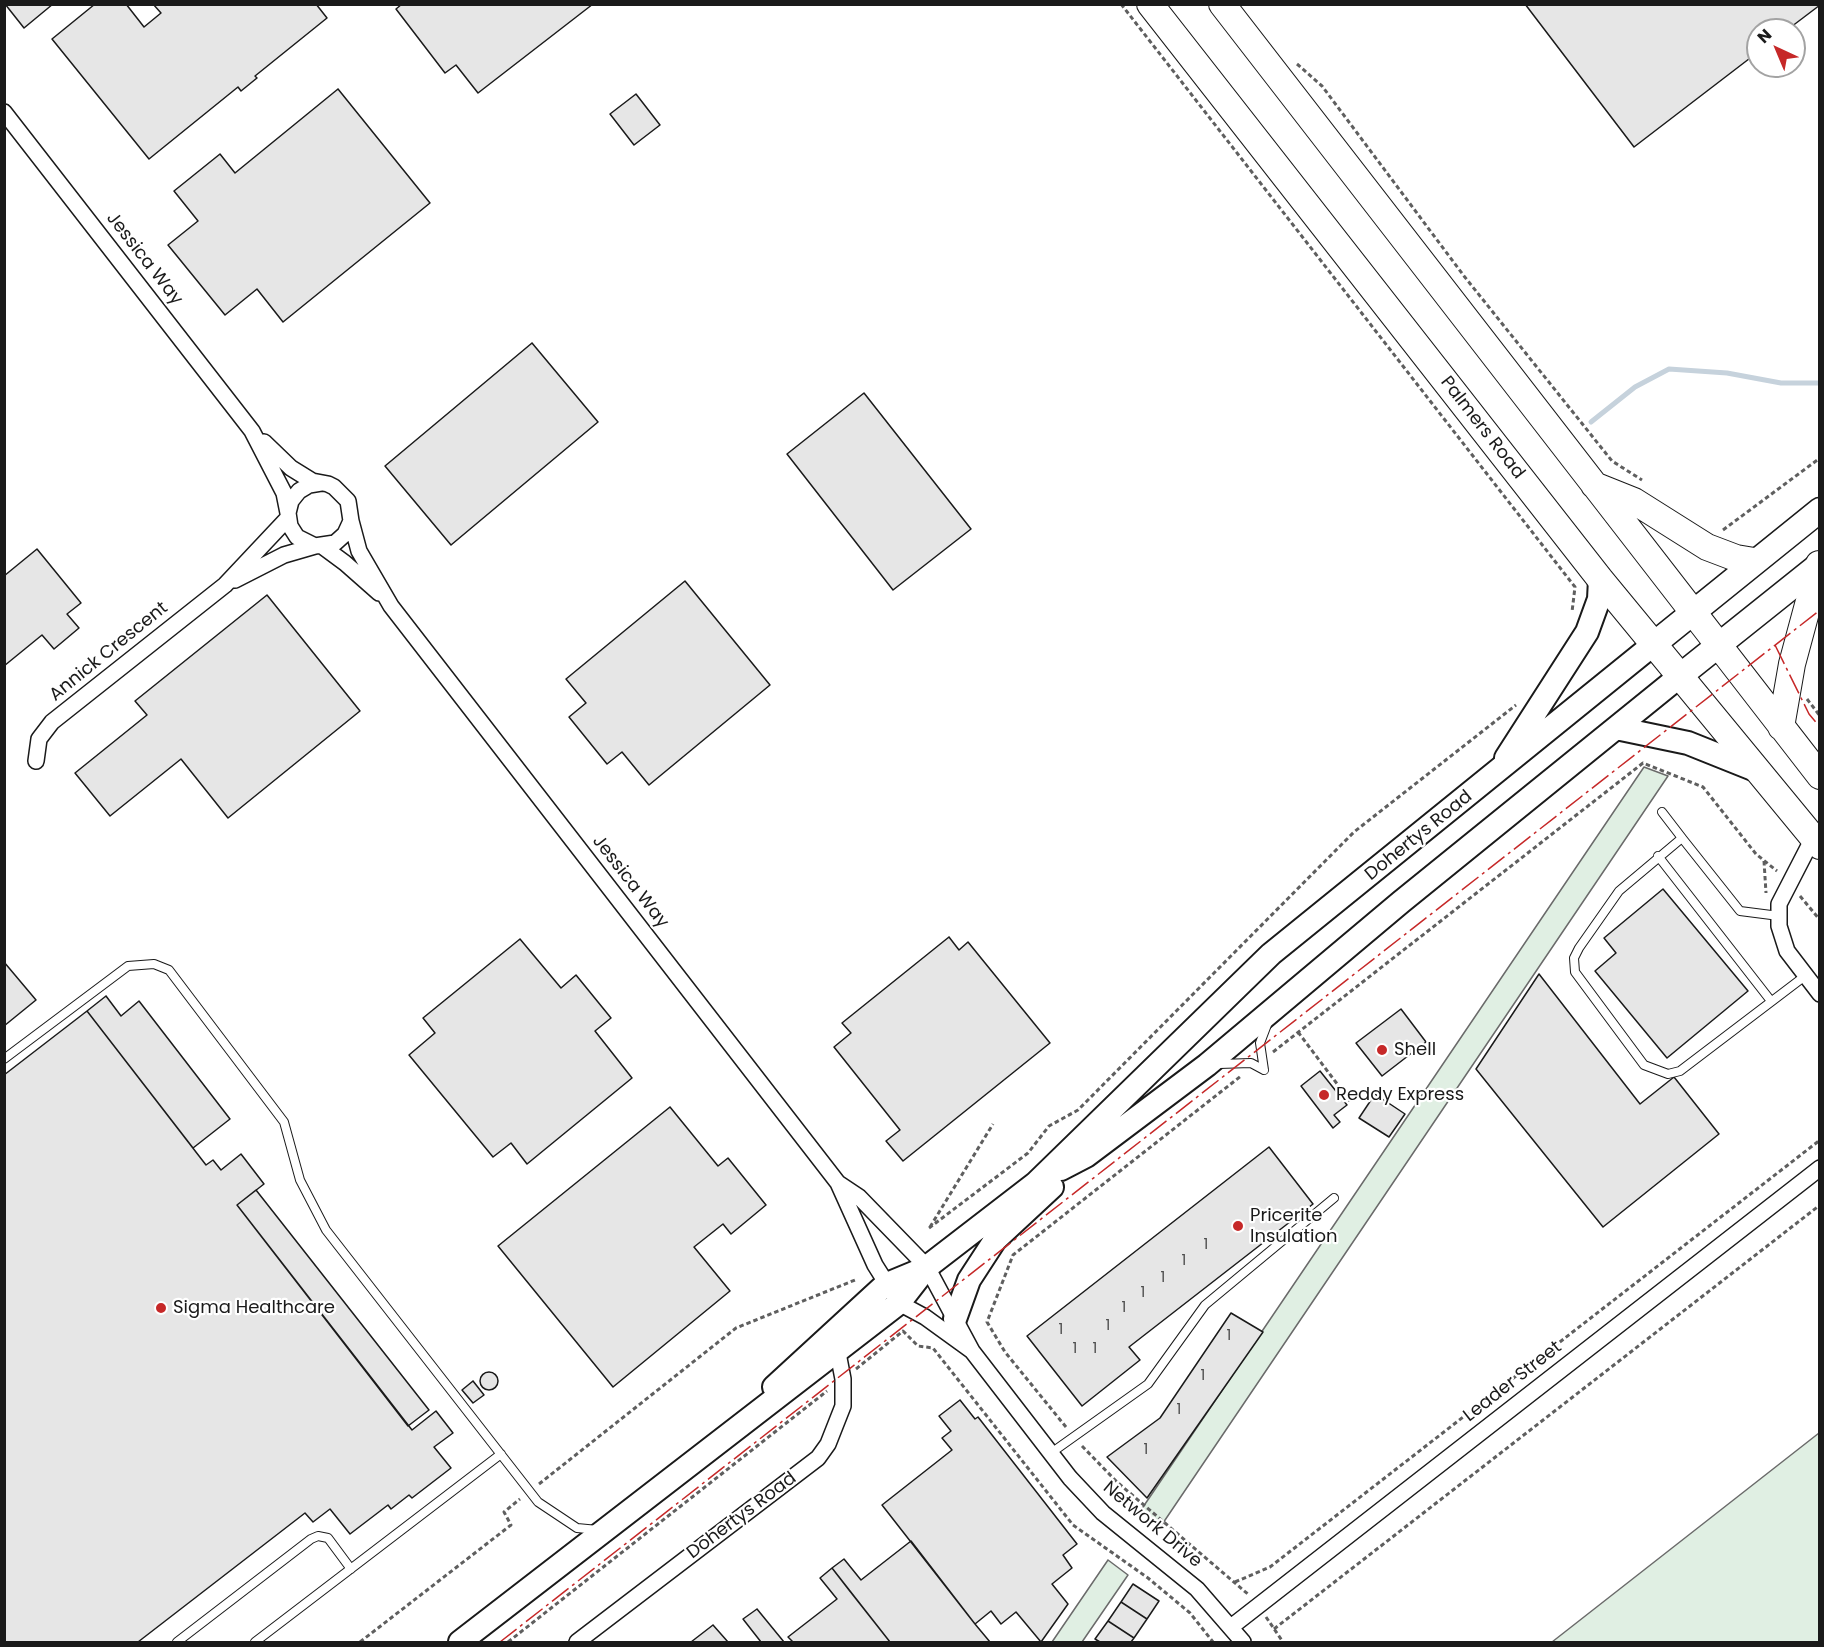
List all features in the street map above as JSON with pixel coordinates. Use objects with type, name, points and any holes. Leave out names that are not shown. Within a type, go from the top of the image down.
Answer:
[{"type":"highway","name":"Palmers Road","points":[[1150,4],[1600,579],[1816,842]]},
{"type":"highway","points":[[1222,4],[1820,776]]},
{"type":"highway","points":[[1594,485],[1634,501],[1707,547],[1736,558],[1754,561]]},
{"type":"highway","points":[[1781,727],[1792,664],[1819,564]]},
{"type":"main road","name":"Dohertys Road","points":[[730,1432],[794,1367],[885,1285],[927,1267],[1036,1183],[1271,954],[1493,777],[1754,561],[1820,510]]},
{"type":"main road","name":"Dohertys Road","points":[[1036,1183],[1086,1156],[1207,1065],[1401,902],[1819,564]]},
{"type":"main road","points":[[1493,777],[1587,632],[1599,599],[1600,579]]},
{"type":"main road","points":[[1616,728],[1688,743],[1758,771]]},
{"type":"main road","points":[[955,1319],[969,1280],[995,1240],[1086,1156]]},
{"type":"main road","name":"Dohertys Road","points":[[460,1642],[730,1432],[838,1353],[899,1304],[927,1267]]},
{"type":"street","name":"Jessica Way","points":[[4,112],[252,431],[291,468],[312,481],[321,483]]},
{"type":"street","name":"Jessica Way","points":[[252,431],[284,493],[288,516]]},
{"type":"street","points":[[321,483],[334,487],[344,495],[350,507],[351,521],[341,539],[318,546],[297,537],[288,516],[291,501],[299,491],[309,485],[321,483]]},
{"type":"street","name":"Annick Crescent","points":[[36,761],[39,739],[52,723],[225,585],[288,516]]},
{"type":"street","name":"Jessica Way","points":[[351,521],[359,551],[391,606],[837,1183],[885,1285],[899,1304]]},
{"type":"street","name":"Jessica Way","points":[[318,546],[345,563],[391,606]]},
{"type":"street","name":"Annick Crescent","points":[[225,585],[275,558],[318,546]]},
{"type":"street","points":[[1816,842],[1789,881],[1779,904],[1779,926],[1787,951],[1820,994]]},
{"type":"street","name":"Leader Street","points":[[1231,1627],[1820,1168]]},
{"type":"street","name":"Jessica Way","points":[[837,1183],[859,1197],[927,1267]]},
{"type":"street","name":"Network Drive","points":[[927,1267],[972,1351],[1051,1453],[1103,1513],[1197,1589],[1243,1642]]},
{"type":"street","name":"Network Drive","points":[[899,1304],[925,1317],[972,1351]]},
{"type":"street","name":"Dohertys Road","points":[[577,1642],[818,1458],[828,1444],[843,1406],[843,1379],[838,1353]]},
{"type":"lane","points":[[1662,812],[1740,911],[1779,916]]},
{"type":"lane","points":[[1682,838],[1619,891],[1574,958],[1575,972],[1644,1065],[1668,1074],[1680,1071],[1806,976]]},
{"type":"lane","points":[[1658,856],[1771,1001]]},
{"type":"lane","points":[[4,1059],[128,966],[154,964],[169,970],[285,1122],[300,1180],[327,1230],[530,1491],[553,1514],[577,1528],[603,1531]]},
{"type":"lane","points":[[1207,1065],[1259,1062],[1260,1043],[1274,1010]]},
{"type":"lane","points":[[1051,1453],[1148,1384],[1205,1305],[1334,1198]]},
{"type":"lane","points":[[255,1642],[501,1454]]},
{"type":"lane","points":[[177,1642],[311,1539],[318,1536],[328,1538],[351,1569]]},
{"type":"path","points":[[1121,4],[1575,587],[1572,620]]},
{"type":"path","points":[[1291,58],[1322,86],[1464,276],[1612,461],[1642,480]]},
{"type":"path","points":[[1722,531],[1820,458]]},
{"type":"path","points":[[993,1124],[929,1228],[1028,1154],[1049,1126],[1078,1110],[1354,832],[1519,703]]},
{"type":"path","points":[[1283,1642],[1258,1606],[1235,1582],[1116,1482],[1074,1436],[1005,1352],[987,1322],[1013,1255],[1643,763],[1703,787],[1756,854],[1789,881],[1820,920]]},
{"type":"path","points":[[1298,1032],[1350,1101]]},
{"type":"path","points":[[1235,1582],[1270,1567],[1820,1140]]},
{"type":"path","points":[[1274,1629],[1820,1205]]},
{"type":"path","points":[[360,1642],[511,1525],[504,1512],[736,1328],[855,1280]]},
{"type":"path","points":[[508,1642],[903,1331],[918,1346],[933,1348],[1073,1525],[1181,1606],[1213,1642]]},
{"type":"green space","points":[[1644,767],[1668,776],[1161,1526],[1141,1510]]},
{"type":"green space","points":[[1819,1433],[1819,1642],[1552,1642]]},
{"type":"green space","points":[[1108,1560],[1128,1575],[1082,1642],[1052,1642]]},
{"type":"building","points":[[5,4],[53,4],[24,28]]},
{"type":"building","points":[[95,4],[126,4],[144,27],[161,13],[153,4],[316,4],[327,18],[255,76],[257,78],[241,91],[238,87],[149,159],[52,39]]},
{"type":"building","points":[[402,4],[593,4],[478,93],[456,65],[445,73],[396,9]]},
{"type":"building","points":[[1525,4],[1820,4],[1803,18],[1746,18],[1746,61],[1634,147]]},
{"type":"building","points":[[338,89],[430,203],[283,322],[257,289],[225,315],[168,245],[198,221],[174,191],[220,154],[235,173]]},
{"type":"building","points":[[636,94],[660,125],[634,145],[610,114]]},
{"type":"building","points":[[532,343],[598,422],[451,545],[385,466]]},
{"type":"building","points":[[864,393],[971,529],[893,590],[787,454]]},
{"type":"building","points":[[37,549],[81,603],[67,614],[79,628],[54,649],[42,635],[4,666],[4,576]]},
{"type":"building","points":[[685,581],[770,685],[649,785],[622,752],[607,764],[569,717],[586,703],[566,679]]},
{"type":"building","points":[[267,595],[360,711],[228,818],[181,759],[110,816],[75,773],[147,715],[135,701]]},
{"type":"building","points":[[1663,889],[1748,991],[1667,1058],[1595,971],[1616,953],[1604,938]]},
{"type":"building","points":[[949,937],[959,950],[968,942],[1050,1043],[903,1161],[886,1141],[900,1130],[834,1047],[851,1033],[842,1023]]},
{"type":"building","points":[[520,939],[561,988],[576,975],[611,1018],[595,1031],[632,1078],[527,1164],[511,1143],[493,1157],[409,1055],[435,1033],[423,1018]]},
{"type":"building","points":[[4,962],[36,1000],[4,1026]]},
{"type":"building","points":[[1539,974],[1640,1104],[1674,1077],[1719,1134],[1603,1227],[1476,1069]]},
{"type":"building","points":[[106,996],[121,1016],[139,1001],[230,1119],[193,1148],[87,1011]]},
{"type":"building","points":[[1401,1009],[1426,1042],[1382,1076],[1356,1043]]},
{"type":"building","name":"Sigma Healthcare","points":[[87,1011],[206,1165],[213,1160],[221,1170],[241,1154],[264,1184],[237,1205],[412,1430],[436,1411],[453,1433],[434,1447],[451,1468],[412,1498],[409,1495],[391,1509],[388,1505],[350,1534],[330,1509],[313,1522],[305,1513],[138,1642],[4,1642],[4,1075]]},
{"type":"building","name":"Reddy Express","points":[[1320,1071],[1347,1105],[1334,1115],[1340,1122],[1333,1128],[1301,1086]]},
{"type":"building","points":[[1375,1094],[1405,1114],[1389,1137],[1359,1118]]},
{"type":"building","points":[[670,1107],[718,1166],[728,1158],[766,1205],[731,1234],[723,1224],[694,1247],[730,1291],[613,1387],[498,1246]]},
{"type":"building","points":[[1269,1147],[1313,1204],[1129,1347],[1140,1360],[1082,1406],[1027,1336]]},
{"type":"building","points":[[256,1190],[429,1410],[408,1426],[237,1205]]},
{"type":"building","points":[[1231,1313],[1263,1332],[1147,1498],[1107,1457],[1160,1418]]},
{"type":"building","points":[[489,1372],[495,1375],[498,1381],[495,1387],[489,1390],[483,1387],[480,1381],[483,1375]]},
{"type":"building","points":[[473,1381],[484,1395],[473,1403],[462,1390]]},
{"type":"building","points":[[960,1400],[975,1419],[978,1417],[1077,1544],[1063,1555],[1072,1568],[1052,1584],[1068,1604],[1041,1642],[1016,1612],[1001,1624],[991,1611],[975,1624],[882,1505],[952,1450],[942,1438],[951,1431],[939,1416]]},
{"type":"building","points":[[911,1541],[990,1642],[890,1642],[832,1568],[844,1559],[861,1580]]},
{"type":"building","points":[[832,1568],[890,1642],[793,1642],[788,1637],[837,1599],[820,1578]]},
{"type":"building","points":[[1133,1584],[1159,1601],[1147,1619],[1121,1602]]},
{"type":"building","points":[[1121,1602],[1147,1619],[1134,1638],[1108,1621]]},
{"type":"building","points":[[757,1609],[784,1642],[761,1642],[743,1619]]},
{"type":"building","points":[[1108,1621],[1134,1638],[1131,1642],[1100,1642],[1095,1639]]},
{"type":"building","points":[[713,1625],[728,1642],[691,1642]]},
{"type":"waterway","points":[[1591,422],[1635,387],[1669,369],[1727,373],[1781,383],[1820,383]]},
{"type":"power","points":[[500,1642],[1820,610]]},
{"type":"power","points":[[1775,645],[1809,714],[1820,727]]},
{"type":"place","name":"Shell","points":[[1382,1050]]},
{"type":"place","name":"Reddy Express","points":[[1324,1095]]},
{"type":"place","name":"Pricerite Insulation","points":[[1238,1226]]},
{"type":"place","name":"Sigma Healthcare","points":[[161,1308]]}]
